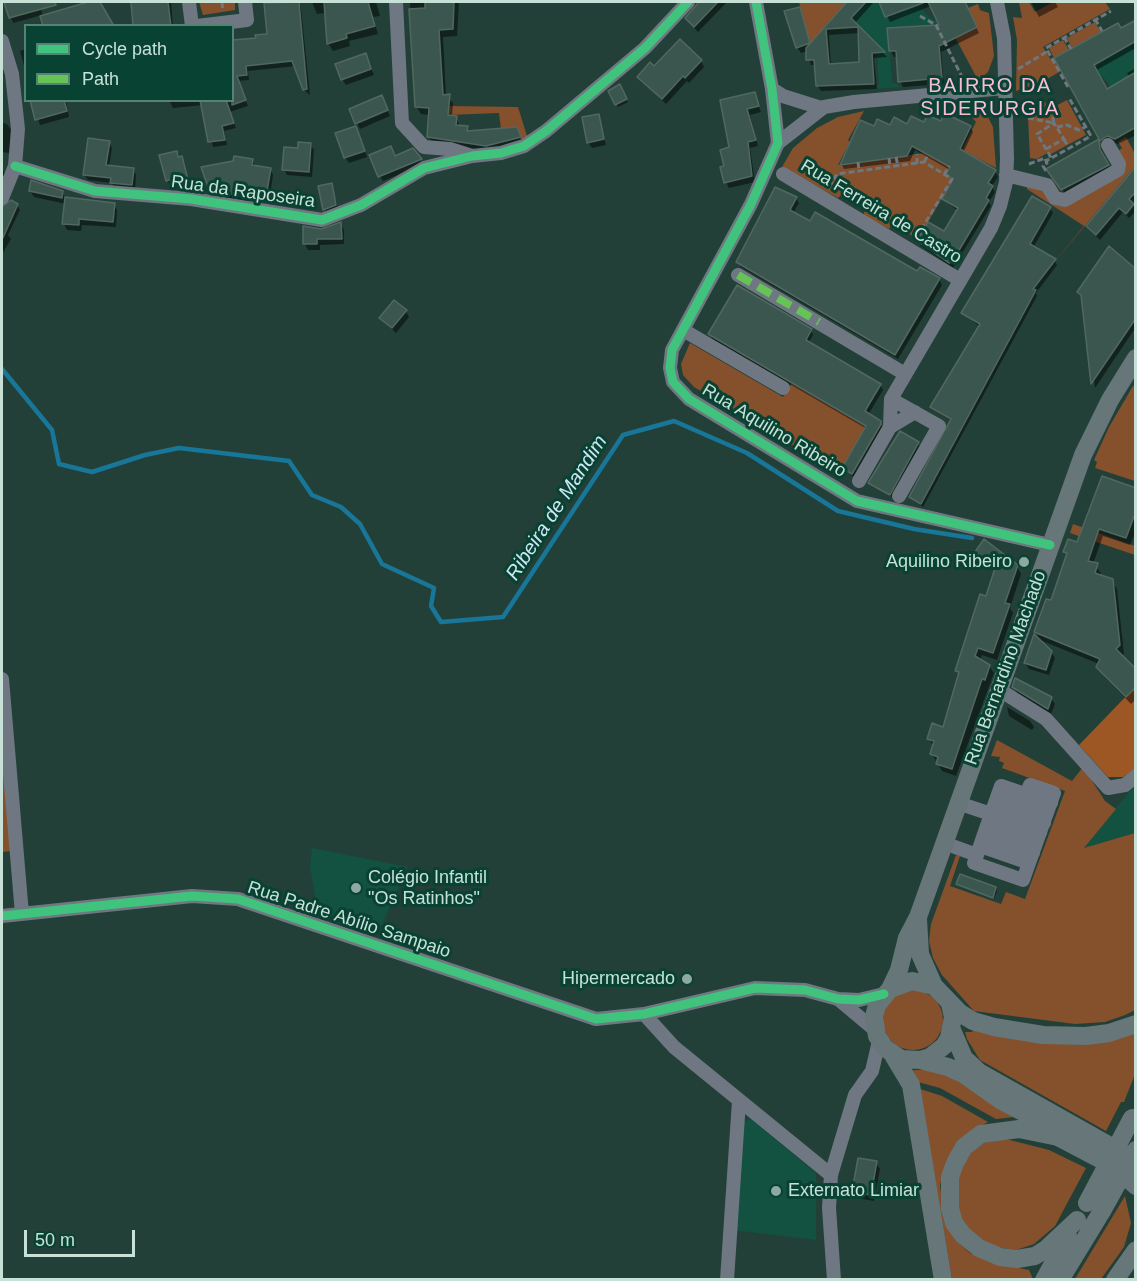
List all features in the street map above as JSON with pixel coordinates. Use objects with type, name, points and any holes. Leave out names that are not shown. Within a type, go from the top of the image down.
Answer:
[{"type":"main road","name":"Rua Bernardino Machado","points":[[887,991],[899,970],[907,938],[918,917],[1050,544],[1091,438],[1136,358]]},
{"type":"main road","name":"Rua Bernardino Machado","points":[[918,917],[921,954],[934,987]]},
{"type":"main road","points":[[943,1280],[911,1085],[893,1054],[877,1035],[877,1005],[887,991],[912,981],[934,987],[950,1004],[973,1021],[1043,1035],[1086,1036],[1109,1033],[1136,1024]]},
{"type":"main road","points":[[950,1004],[952,1030],[964,1058],[979,1072],[1136,1159]]},
{"type":"main road","points":[[921,1060],[930,1057],[944,1046],[952,1030]]},
{"type":"main road","points":[[893,1054],[902,1059],[921,1060],[948,1067],[963,1074],[1000,1100],[1038,1120],[1058,1137],[1115,1167],[1136,1185]]},
{"type":"main road","points":[[1060,1280],[1134,1115]]},
{"type":"main road","points":[[1058,1137],[1019,1129],[981,1134],[964,1147],[954,1163],[950,1177],[950,1208],[954,1223],[963,1235],[979,1248],[1000,1257],[1017,1259],[1035,1256],[1094,1207],[1136,1150]]},
{"type":"main road","points":[[1044,1280],[1077,1221]]},
{"type":"main road","points":[[1114,1280],[1136,1250]]},
{"type":"street","points":[[189,2],[192,24]]},
{"type":"street","points":[[214,24],[247,20],[245,2]]},
{"type":"street","points":[[396,2],[402,123],[424,147],[450,149],[472,156]]},
{"type":"street","name":"Rua da Raposeira","points":[[15,166],[95,191],[191,199],[322,220],[361,205],[424,168],[472,156],[501,153],[524,146],[546,131],[645,48],[688,2]]},
{"type":"street","points":[[756,2],[772,89],[778,143]]},
{"type":"street","points":[[859,481],[890,427],[891,399],[994,221],[1006,175],[1004,38],[997,2]]},
{"type":"street","points":[[2,41],[12,74],[18,129],[15,166],[2,198]]},
{"type":"street","points":[[772,89],[783,96],[821,108],[854,102],[1004,88]]},
{"type":"street","points":[[778,143],[821,108]]},
{"type":"street","name":"Rua Aquilino Ribeiro","points":[[778,143],[751,204],[683,330],[670,359],[671,376],[682,394],[857,501],[1050,544]]},
{"type":"street","points":[[1006,175],[1047,185],[1055,198],[1065,200],[1118,170],[1119,164],[1108,145]]},
{"type":"street","name":"Rua Ferreira de Castro","points":[[783,174],[960,280]]},
{"type":"street","points":[[738,275],[905,374]]},
{"type":"street","points":[[683,330],[783,388]]},
{"type":"street","points":[[891,399],[939,426],[899,496]]},
{"type":"street","points":[[890,427],[915,412]]},
{"type":"street","points":[[2,679],[22,914]]},
{"type":"street","points":[[998,689],[1037,711],[1054,726],[1108,788],[1125,785],[1136,776]]},
{"type":"street","points":[[1030,785],[1054,793],[1023,880],[974,863],[988,824],[1001,786],[1026,794],[1030,785]]},
{"type":"street","points":[[958,802],[988,824],[1040,833]]},
{"type":"street","points":[[988,824],[1040,833]]},
{"type":"street","points":[[944,843],[988,824],[1040,833]]},
{"type":"street","name":"Rua Padre Abílio Sampaio","points":[[2,916],[192,896],[238,899],[579,1016],[596,1019],[644,1014],[755,988],[780,987],[805,990],[838,999]]},
{"type":"street","points":[[838,999],[859,1000],[887,991]]},
{"type":"street","points":[[834,1280],[829,1208],[831,1175],[855,1095],[872,1071],[877,1035],[838,999]]},
{"type":"street","points":[[644,1014],[674,1047],[831,1175]]},
{"type":"street","points":[[728,1280],[739,1101]]},
{"type":"path","points":[[222,2],[223,13]]},
{"type":"path","points":[[1068,87],[1046,48],[1111,10]]},
{"type":"path","points":[[920,16],[936,25],[965,83]]},
{"type":"path","points":[[1095,19],[1102,31]]},
{"type":"path","points":[[1064,37],[1071,49]]},
{"type":"path","points":[[1017,70],[1048,51]]},
{"type":"path","points":[[1044,168],[1046,161],[1091,136],[1069,98]]},
{"type":"path","points":[[1051,108],[1054,123],[1069,149]]},
{"type":"path","points":[[1028,118],[1054,123]]},
{"type":"path","points":[[1052,158],[1037,134],[1054,123]]},
{"type":"path","points":[[1057,128],[1067,125],[1079,130],[1086,127]]},
{"type":"path","points":[[1046,149],[1064,139]]},
{"type":"path","points":[[917,154],[917,164]]},
{"type":"path","points":[[822,199],[837,174],[917,164],[924,162],[928,155]]},
{"type":"path","points":[[897,157],[897,166]]},
{"type":"path","points":[[889,158],[890,167]]},
{"type":"path","points":[[1029,164],[1045,158],[1046,161]]},
{"type":"path","points":[[858,162],[859,171]]},
{"type":"path","points":[[916,238],[952,179],[924,162]]},
{"type":"path","points":[[944,175],[949,166]]},
{"type":"shaded area","points":[[199,2],[235,2],[235,10],[203,15]]},
{"type":"shaded area","points":[[799,2],[847,2],[810,43]]},
{"type":"shaded area","points":[[847,2],[919,2],[923,11],[936,20],[945,39],[889,43],[892,82],[901,87],[874,89],[879,84],[876,43],[841,7]]},
{"type":"shaded area","points":[[1019,2],[1029,2],[1035,12],[1053,2],[1105,2],[1110,9],[1043,47],[1051,60],[1054,58],[1049,48],[1063,40],[1069,50],[1061,71],[1040,83],[1016,91],[1017,40],[1013,17],[1022,18]]},
{"type":"shaded area","points":[[978,4],[980,10],[989,13],[994,56],[988,72],[978,80],[955,37],[977,27],[968,8]]},
{"type":"shaded area","points":[[1095,22],[1101,32],[1072,48],[1067,38]]},
{"type":"shaded area","points":[[1130,44],[1133,49],[1135,48],[1135,129],[1107,81],[1090,67]]},
{"type":"shaded area","points":[[1067,100],[1086,135],[1051,154],[1049,152],[1037,159],[1030,158],[1028,117],[1017,112],[1017,109],[1044,101],[1050,109]]},
{"type":"shaded area","points":[[449,106],[518,107],[527,136],[521,140],[517,127],[501,129],[499,113],[448,115]]},
{"type":"shaded area","points":[[976,107],[987,115],[993,127],[996,168],[962,150],[976,122],[971,116]]},
{"type":"shaded area","points":[[864,111],[848,140],[850,142],[838,165],[925,153],[950,167],[946,174],[953,179],[918,239],[892,224],[889,229],[863,215],[866,209],[841,195],[838,198],[782,167],[793,148],[817,128],[838,117]]},
{"type":"shaded area","points":[[1126,137],[1135,154],[1135,166],[1047,271],[1084,226],[1027,189],[1027,186],[1043,190],[1056,205],[1063,206],[1121,172],[1118,151],[1122,148],[1118,142]]},
{"type":"shaded area","points":[[690,343],[783,397],[792,383],[866,426],[842,468],[836,465],[833,469],[694,387],[683,375],[681,364]]},
{"type":"shaded area","points":[[1133,386],[1136,387],[1135,481],[1095,468],[1097,462],[1094,460],[1109,427]]},
{"type":"shaded area","points":[[1073,524],[1135,546],[1135,555],[1070,533]]},
{"type":"shaded area","points":[[1135,687],[1135,769],[1123,777],[1108,777],[1079,745]]},
{"type":"shaded area","points":[[997,740],[1072,781],[1083,767],[1105,801],[1116,809],[1084,848],[1135,833],[1135,1010],[1125,1015],[1105,1022],[1075,1024],[974,1011],[942,975],[933,958],[929,941],[931,924],[956,855],[960,856],[950,886],[1001,904],[1006,892],[1025,899],[1065,791],[1002,768],[1004,763],[999,761],[1000,757],[991,756]]},
{"type":"shaded area","points":[[2,753],[11,851],[2,852]]},
{"type":"shaded area","points":[[1135,785],[1135,833],[1083,849]]},
{"type":"shaded area","name":"Colégio Infantil \"Os Ratinhos\"","points":[[312,848],[408,867],[378,933],[322,915],[317,908],[310,866]]},
{"type":"shaded area","points":[[913,990],[930,995],[938,1003],[943,1020],[938,1037],[930,1045],[913,1050],[896,1045],[888,1037],[883,1020],[888,1003],[896,995]]},
{"type":"shaded area","points":[[974,1028],[1135,1031],[1135,1074],[1124,1102],[1121,1102],[1106,1131],[980,1060],[965,1032],[972,1032]]},
{"type":"shaded area","points":[[913,1070],[930,1070],[950,1076],[1014,1117],[996,1119],[940,1088],[918,1082]]},
{"type":"shaded area","points":[[920,1089],[942,1096],[988,1122],[975,1129],[947,1159],[940,1185],[944,1218],[960,1244],[970,1253],[993,1263],[1029,1270],[1033,1279],[952,1279]]},
{"type":"shaded area","name":"Externato Limiar","points":[[751,1119],[816,1173],[816,1240],[733,1230],[742,1123]]},
{"type":"shaded area","points":[[1006,1139],[1049,1150],[1086,1168],[1055,1226],[1034,1244],[1016,1250],[995,1247],[977,1237],[963,1222],[956,1203],[959,1172],[970,1153],[987,1141]]},
{"type":"shaded area","points":[[1125,1196],[1131,1223],[1124,1247],[1101,1279],[1075,1279]]},
{"type":"building","points":[[4,2],[55,2],[56,5],[9,18]]},
{"type":"building","points":[[88,2],[100,2],[113,24],[42,24],[40,16]]},
{"type":"building","points":[[131,2],[168,2],[171,24],[133,24]]},
{"type":"building","points":[[299,2],[307,89],[303,90],[292,61],[246,66],[247,75],[237,76],[246,100],[232,105],[234,102],[234,40],[256,38],[255,35],[267,34],[264,3]]},
{"type":"building","points":[[324,2],[368,2],[375,26],[346,34],[347,38],[327,44]]},
{"type":"building","points":[[425,2],[454,2],[453,29],[439,30],[443,95],[450,94],[448,115],[457,116],[456,125],[468,126],[467,131],[517,127],[521,137],[486,146],[427,137],[429,108],[415,107],[409,9],[425,8]]},
{"type":"building","points":[[699,2],[718,2],[694,27],[685,18]]},
{"type":"building","points":[[847,2],[866,2],[851,18],[885,52],[872,53],[874,84],[816,86],[814,60],[806,60],[806,48]],"holes":[[[858,27],[859,62],[829,64],[826,29]]]},
{"type":"building","points":[[879,2],[923,2],[923,3],[885,17]]},
{"type":"building","points":[[928,2],[965,2],[977,27],[939,46],[942,78],[898,82],[896,51],[889,51],[887,28],[939,25]]},
{"type":"building","points":[[800,7],[810,43],[796,48],[784,11]]},
{"type":"building","points":[[1136,20],[1136,41],[1094,65],[1107,89],[1136,72],[1136,127],[1115,139],[1107,136],[1100,141],[1054,58],[1118,23],[1121,28]]},
{"type":"building","points":[[680,39],[702,60],[685,78],[683,76],[662,99],[637,77],[650,62],[654,66]]},
{"type":"building","points":[[366,53],[371,69],[341,80],[335,64]]},
{"type":"building","points":[[620,84],[627,99],[615,105],[608,91]]},
{"type":"building","points":[[755,92],[759,106],[747,109],[756,140],[748,142],[752,176],[724,183],[720,167],[724,166],[720,150],[729,147],[720,100]]},
{"type":"building","points":[[382,95],[388,110],[355,124],[349,109]]},
{"type":"building","points":[[30,102],[65,102],[67,111],[35,120]]},
{"type":"building","points":[[200,102],[227,102],[234,123],[222,126],[225,140],[208,142]]},
{"type":"building","points":[[944,113],[971,126],[960,149],[996,170],[988,183],[993,186],[986,198],[989,200],[952,262],[949,263],[917,241],[928,222],[944,231],[958,208],[942,199],[953,179],[946,174],[950,167],[912,146],[907,156],[840,165],[860,120],[874,126],[877,119],[890,125],[894,117],[907,124],[911,116],[924,122],[927,115],[941,121]]},
{"type":"building","points":[[599,114],[604,139],[587,143],[582,117]]},
{"type":"building","points":[[356,126],[365,151],[344,158],[335,133]]},
{"type":"building","points":[[88,138],[110,141],[106,165],[134,168],[132,185],[110,183],[111,178],[83,175]]},
{"type":"building","points":[[1099,139],[1100,149],[1109,165],[1061,190],[1046,169]]},
{"type":"building","points":[[298,142],[311,143],[309,172],[282,170],[284,147],[298,148]]},
{"type":"building","points":[[391,146],[395,156],[413,148],[422,159],[378,177],[369,155]]},
{"type":"building","points":[[177,151],[178,157],[182,156],[188,179],[174,183],[173,179],[166,181],[159,155]]},
{"type":"building","points":[[234,156],[253,159],[252,165],[271,168],[267,191],[247,188],[246,197],[209,190],[201,167],[233,161]]},
{"type":"building","points":[[1136,166],[1136,192],[1129,199],[1134,204],[1126,214],[1119,208],[1096,235],[1086,226]]},
{"type":"building","points":[[31,180],[63,191],[62,198],[29,191]]},
{"type":"building","points":[[332,183],[336,205],[323,210],[318,186]]},
{"type":"building","points":[[775,187],[797,197],[790,210],[810,221],[815,212],[917,271],[920,267],[940,278],[895,355],[736,262]]},
{"type":"building","points":[[1032,196],[1051,207],[1030,244],[1056,259],[1033,289],[1036,290],[921,504],[909,497],[951,419],[930,407],[980,324],[961,313]]},
{"type":"building","points":[[65,197],[115,203],[113,222],[79,219],[79,225],[62,224]]},
{"type":"building","points":[[11,200],[18,204],[2,240],[2,207]]},
{"type":"building","points":[[341,222],[342,239],[317,239],[317,244],[303,244],[303,226],[321,229]]},
{"type":"building","points":[[1109,246],[1136,269],[1136,318],[1091,384],[1081,295],[1077,292]]},
{"type":"building","points":[[737,285],[812,329],[806,340],[881,384],[865,411],[881,421],[881,424],[852,474],[842,468],[866,426],[708,334]]},
{"type":"building","points":[[394,300],[407,310],[392,328],[379,318]]},
{"type":"building","points":[[900,431],[919,442],[890,495],[868,483]]},
{"type":"building","points":[[1102,476],[1136,488],[1136,511],[1126,538],[1099,529],[1088,561],[1098,563],[1095,573],[1113,579],[1120,645],[1116,649],[1136,669],[1136,687],[1126,697],[1096,667],[1100,659],[1034,632],[1046,599],[1051,600],[1067,553],[1063,552],[1068,539],[1077,542]]},
{"type":"building","points":[[984,539],[1018,565],[1005,603],[1010,604],[993,653],[978,648],[975,656],[990,665],[985,680],[982,679],[952,769],[936,764],[938,757],[930,754],[934,741],[927,739],[932,723],[943,727],[959,672],[955,671],[980,594],[986,596],[995,568],[975,552]]},
{"type":"building","points":[[1034,634],[1052,651],[1046,670],[1024,663]]},
{"type":"building","points":[[1015,678],[1052,697],[1048,709],[1012,687]]},
{"type":"building","points":[[960,874],[996,887],[993,898],[956,884]]},
{"type":"building","points":[[858,1158],[877,1161],[871,1195],[852,1192]]},
{"type":"waterway","name":"Ribeira de Mandim","points":[[2,369],[52,430],[59,464],[92,472],[145,455],[179,448],[289,461],[312,495],[341,507],[360,524],[382,564],[434,588],[431,606],[441,622],[503,617],[623,435],[674,421],[747,453],[838,511],[914,529],[972,538]]},
{"type":"marked path","points":[[738,275],[819,322]]},
{"type":"cycle path","points":[[15,166],[95,191],[191,199],[322,220],[361,205],[424,168],[472,156],[501,153],[524,146],[546,131],[645,48],[688,2]]},
{"type":"cycle path","points":[[756,2],[772,89],[778,143],[751,204],[672,350],[670,368],[673,382],[689,399],[857,501],[1050,545]]},
{"type":"cycle path","points":[[2,916],[192,896],[238,899],[596,1019],[644,1014],[755,988],[805,990],[838,999],[859,1000],[884,994]]},
{"type":"place","name":"Aquilino Ribeiro","points":[[1024,562]]},
{"type":"place","name":"Colégio Infantil \"Os Ratinhos\"","points":[[356,888]]},
{"type":"place","name":"Hipermercado","points":[[687,979]]},
{"type":"place","name":"Externato Limiar","points":[[776,1191]]},
{"type":"district","name":"BAIRRO DA SIDERURGIA","points":[[990,98]]}]
